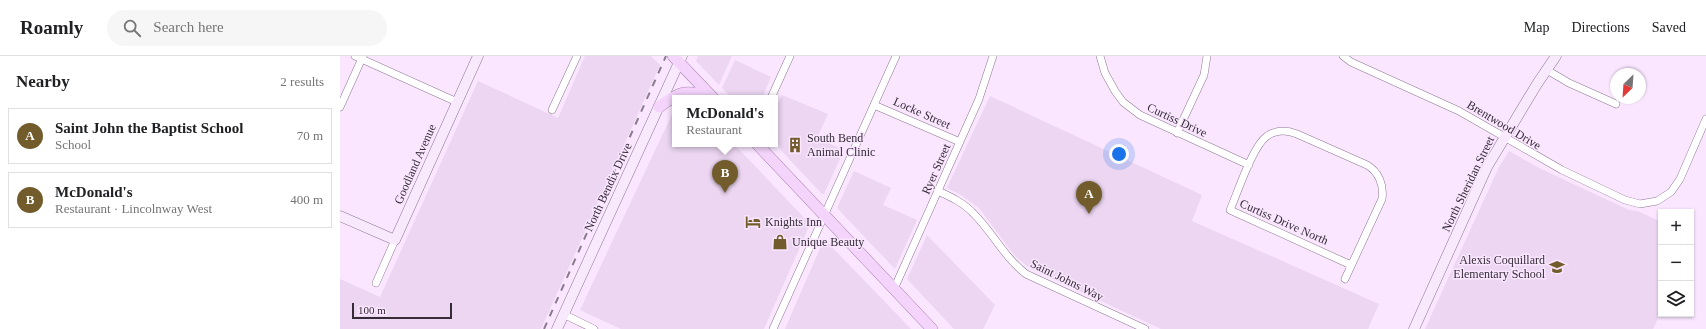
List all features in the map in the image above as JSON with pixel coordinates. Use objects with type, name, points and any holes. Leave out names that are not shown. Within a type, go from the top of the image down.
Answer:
[{"type":"main road","points":[[678,58],[710,95]]},
{"type":"main road","points":[[676,95],[683,93],[698,95]]},
{"type":"main road","points":[[659,107],[672,98]]},
{"type":"main road","points":[[760,147],[932,329]]},
{"type":"street","name":"Goodland Avenue","points":[[376,283],[478,56]]},
{"type":"street","points":[[552,110],[577,56]]},
{"type":"street","points":[[772,95],[790,56]]},
{"type":"street","points":[[773,329],[896,56]]},
{"type":"street","name":"Ryer Street","points":[[894,288],[979,99],[993,56]]},
{"type":"street","name":"Curtiss Drive","points":[[1100,56],[1105,73],[1115,91],[1124,102],[1140,115],[1249,165]]},
{"type":"street","points":[[1177,133],[1204,75],[1207,56]]},
{"type":"street","name":"Brentwood Drive","points":[[1343,56],[1351,62],[1459,111],[1547,163],[1625,200],[1640,204],[1657,201],[1666,196],[1676,186],[1706,119]]},
{"type":"street","name":"North Sheridan Street","points":[[1414,329],[1482,178],[1537,84],[1556,56]]},
{"type":"street","points":[[340,107],[360,57],[458,102]]},
{"type":"street","name":"North Bendix Drive","points":[[557,329],[659,107],[678,58]]},
{"type":"street","points":[[1547,70],[1610,101]]},
{"type":"street","name":"Locke Street","points":[[874,104],[960,142]]},
{"type":"street","points":[[1249,165],[1260,144],[1267,136],[1276,132],[1286,131],[1297,134],[1373,169],[1381,180],[1383,192],[1382,199],[1345,279]]},
{"type":"street","name":"Curtiss Drive North","points":[[1249,165],[1230,210],[1351,265]]},
{"type":"street","name":"Saint Johns Way","points":[[938,191],[960,202],[973,212],[1010,260],[1026,274],[1145,329]]},
{"type":"street","points":[[340,216],[395,240]]},
{"type":"street","points":[[563,314],[594,329]]},
{"type":"shaded area","points":[[585,56],[651,56],[660,65],[541,329],[340,329],[340,279],[380,297],[478,81],[558,118]]},
{"type":"shaded area","points":[[698,56],[732,56],[719,85],[696,61]]},
{"type":"shaded area","points":[[735,60],[771,77],[763,95],[729,95],[722,88]]},
{"type":"shaded area","points":[[782,95],[828,114],[817,138],[844,150],[824,194],[822,194],[778,147],[778,104]]},
{"type":"shaded area","points":[[990,96],[1202,195],[1192,221],[1379,304],[1368,329],[1161,329],[1028,267],[1015,256],[979,208],[961,195],[947,188]]},
{"type":"shaded area","points":[[672,114],[672,147],[737,147],[810,224],[764,329],[621,329],[580,310]]},
{"type":"shaded area","name":"Alexis Coquillard Elementary School","points":[[1509,151],[1539,168],[1629,210],[1638,211],[1658,221],[1659,317],[1653,329],[1425,329],[1499,167]]},
{"type":"shaded area","points":[[854,171],[891,188],[883,205],[917,220],[895,269],[837,208]]},
{"type":"shaded area","points":[[927,235],[995,305],[983,329],[954,329],[907,279]]},
{"type":"shaded area","points":[[824,239],[830,245],[911,329],[785,329]]},
{"type":"railway","points":[[544,329],[666,56]]},
{"type":"place","name":"South Bend Animal Clinic","points":[[795,145]]},
{"type":"place","name":"McDonald's","points":[[725,193]]},
{"type":"place","name":"Saint John the Baptist School","points":[[1089,214]]},
{"type":"place","name":"Knights Inn","points":[[753,222]]},
{"type":"place","name":"Unique Beauty","points":[[780,242]]},
{"type":"place","name":"Alexis Coquillard Elementary School","points":[[1557,267]]}]
